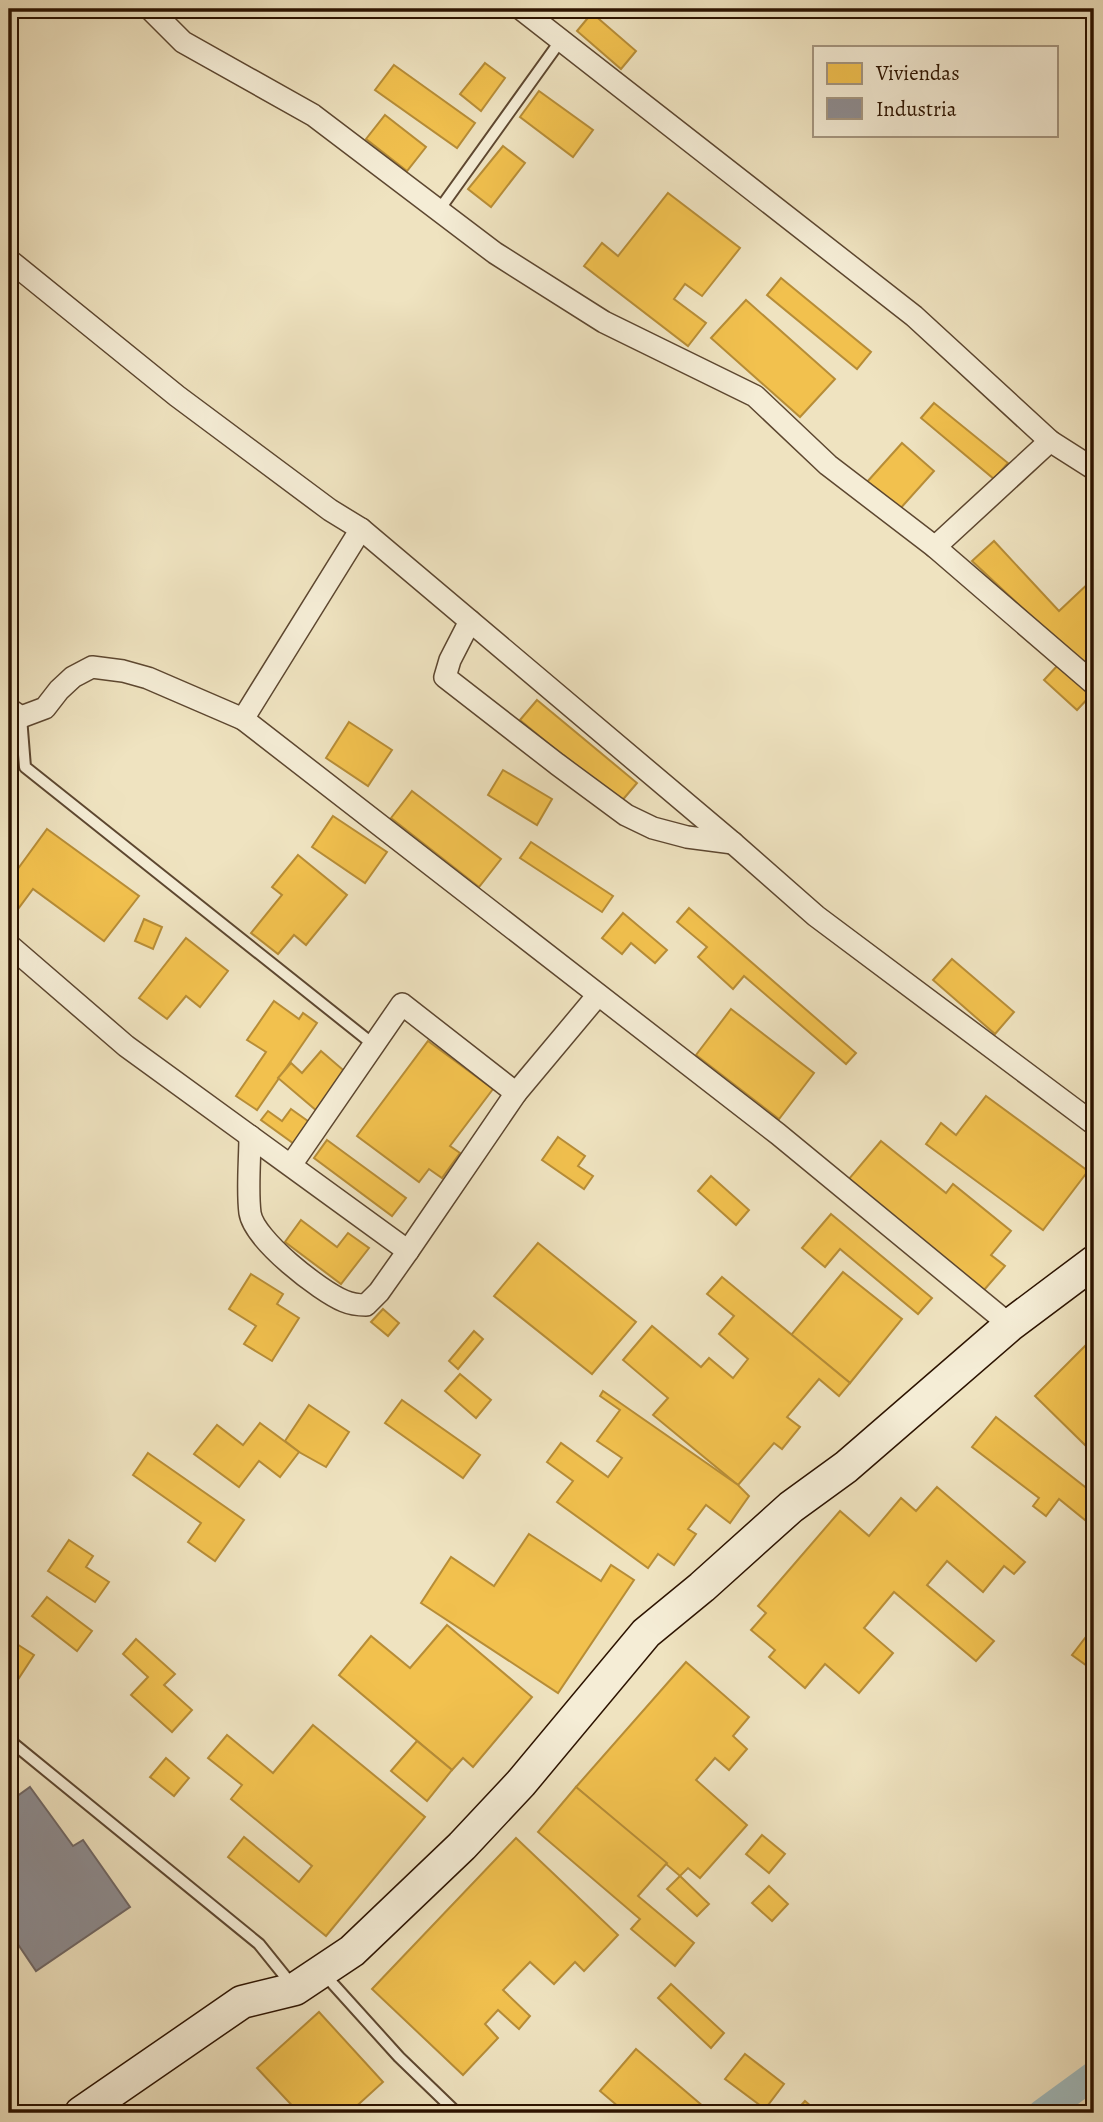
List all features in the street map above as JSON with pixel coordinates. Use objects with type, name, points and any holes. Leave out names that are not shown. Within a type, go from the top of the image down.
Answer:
[{"type":"main road","points":[[81,2113],[242,2002],[295,1989],[352,1951],[462,1846],[521,1783],[646,1633],[791,1507],[846,1467],[1010,1325],[1094,1262]]},
{"type":"street","points":[[150,9],[183,43],[313,115],[495,253],[604,322],[755,396],[828,465],[935,547],[1094,684]]},
{"type":"street","points":[[521,9],[914,316],[1050,441],[1094,469]]},
{"type":"street","points":[[9,260],[177,396],[330,510],[361,529],[816,916],[1094,1125]]},
{"type":"street","points":[[935,547],[1050,441]]},
{"type":"street","points":[[243,719],[361,529]]},
{"type":"street","points":[[470,621],[450,660],[445,677],[626,815],[653,828],[687,837],[733,843]]},
{"type":"street","points":[[15,713],[45,708],[73,677],[92,667],[149,678],[243,719],[778,1134],[1010,1325]]},
{"type":"street","points":[[9,945],[126,1046],[408,1251]]},
{"type":"street","points":[[250,1136],[250,1215],[258,1230],[274,1250],[323,1288],[345,1302],[366,1304],[379,1292],[516,1093],[598,995]]},
{"type":"street","points":[[291,1165],[402,1004],[516,1093]]},
{"type":"lane","points":[[439,210],[561,40]]},
{"type":"lane","points":[[15,713],[25,767],[374,1045]]},
{"type":"lane","points":[[9,1740],[260,1944],[295,1989]]},
{"type":"lane","points":[[322,1971],[399,2057],[457,2113]]},
{"type":"building: Viviendas","points":[[592,13],[636,51],[621,69],[577,31]]},
{"type":"building: Viviendas","points":[[485,63],[505,78],[481,111],[460,94]]},
{"type":"building: Viviendas","points":[[394,65],[475,123],[457,148],[375,90]]},
{"type":"building: Viviendas","points":[[539,91],[593,130],[573,157],[520,117]]},
{"type":"building: Viviendas","points":[[385,115],[426,147],[407,171],[366,139]]},
{"type":"building: Viviendas","points":[[503,146],[525,163],[491,207],[468,189]]},
{"type":"building: Viviendas","points":[[668,193],[740,248],[702,296],[685,284],[674,299],[706,323],[688,346],[584,266],[602,243],[618,256]]},
{"type":"building: Viviendas","points":[[781,278],[871,352],[857,369],[767,295]]},
{"type":"building: Viviendas","points":[[746,300],[835,379],[800,417],[711,338]]},
{"type":"building: Viviendas","points":[[934,403],[1008,463],[994,479],[921,418]]},
{"type":"building: Viviendas","points":[[902,443],[934,471],[899,510],[867,482]]},
{"type":"building: Viviendas","points":[[994,541],[1059,611],[1094,578],[1094,675],[972,561]]},
{"type":"building: Viviendas","points":[[1059,664],[1092,694],[1077,710],[1044,680]]},
{"type":"building: Viviendas","points":[[537,700],[637,783],[620,803],[520,720]]},
{"type":"building: Viviendas","points":[[349,722],[392,750],[368,786],[326,758]]},
{"type":"building: Viviendas","points":[[503,770],[552,799],[537,825],[488,795]]},
{"type":"building: Viviendas","points":[[412,791],[501,859],[479,887],[391,818]]},
{"type":"building: Viviendas","points":[[333,816],[387,852],[365,883],[312,847]]},
{"type":"building: Viviendas","points":[[47,829],[139,896],[104,941],[33,889],[18,909],[9,902],[9,881]]},
{"type":"building: Viviendas","points":[[531,842],[613,896],[602,912],[520,858]]},
{"type":"building: Viviendas","points":[[298,855],[347,895],[306,945],[294,935],[278,954],[251,933],[282,895],[272,887]]},
{"type":"building: Viviendas","points":[[689,908],[856,1053],[846,1064],[744,976],[733,989],[698,957],[707,947],[677,922]]},
{"type":"building: Viviendas","points":[[623,913],[667,950],[655,963],[631,943],[622,954],[602,938]]},
{"type":"building: Viviendas","points":[[144,919],[162,927],[153,949],[135,941]]},
{"type":"building: Viviendas","points":[[186,938],[228,971],[200,1007],[186,996],[167,1019],[139,998]]},
{"type":"building: Viviendas","points":[[952,959],[1014,1012],[995,1034],[933,980]]},
{"type":"building: Viviendas","points":[[274,1001],[299,1019],[303,1013],[317,1023],[257,1110],[236,1096],[266,1052],[247,1040]]},
{"type":"building: Viviendas","points":[[731,1009],[814,1073],[779,1119],[696,1055]]},
{"type":"building: Viviendas","points":[[428,1041],[493,1089],[450,1146],[460,1153],[442,1178],[429,1169],[419,1182],[357,1136]]},
{"type":"building: Viviendas","points":[[321,1051],[349,1075],[317,1111],[278,1078],[291,1063],[302,1073]]},
{"type":"building: Viviendas","points":[[986,1096],[1088,1171],[1043,1230],[926,1144],[941,1123],[956,1135]]},
{"type":"building: Viviendas","points":[[291,1109],[312,1124],[297,1146],[261,1120],[268,1111],[282,1121]]},
{"type":"building: Viviendas","points":[[558,1137],[585,1156],[578,1166],[593,1176],[584,1189],[542,1160]]},
{"type":"building: Viviendas","points":[[327,1140],[406,1198],[392,1216],[314,1158]]},
{"type":"building: Viviendas","points":[[881,1141],[946,1193],[953,1184],[1011,1231],[991,1255],[1005,1266],[984,1290],[848,1180]]},
{"type":"building: Viviendas","points":[[711,1176],[749,1210],[736,1225],[698,1191]]},
{"type":"building: Viviendas","points":[[831,1214],[932,1298],[918,1314],[840,1249],[825,1267],[802,1248]]},
{"type":"building: Viviendas","points":[[301,1220],[337,1247],[348,1233],[369,1248],[341,1284],[285,1242]]},
{"type":"building: Viviendas","points":[[538,1243],[636,1322],[592,1374],[494,1296]]},
{"type":"building: Viviendas","points":[[843,1272],[902,1319],[850,1383],[791,1335]]},
{"type":"building: Viviendas","points":[[251,1274],[283,1294],[277,1304],[299,1318],[272,1361],[244,1344],[256,1326],[229,1309]]},
{"type":"building: Viviendas","points":[[722,1277],[850,1383],[839,1396],[819,1379],[787,1417],[800,1427],[782,1449],[774,1443],[738,1485],[653,1415],[668,1398],[623,1360],[652,1326],[701,1367],[709,1358],[733,1378],[748,1359],[719,1334],[734,1316],[707,1294]]},
{"type":"building: Viviendas","points":[[383,1309],[399,1323],[388,1336],[371,1322]]},
{"type":"building: Viviendas","points":[[474,1331],[483,1339],[458,1369],[449,1361]]},
{"type":"building: Viviendas","points":[[1094,1337],[1094,1436],[1085,1445],[1035,1396]]},
{"type":"building: Viviendas","points":[[460,1374],[491,1400],[476,1418],[445,1391]]},
{"type":"building: Viviendas","points":[[603,1391],[738,1485],[749,1496],[730,1523],[706,1505],[688,1529],[696,1534],[674,1565],[658,1554],[648,1568],[557,1502],[573,1481],[547,1462],[561,1443],[608,1477],[622,1458],[597,1441],[620,1410],[600,1396]]},
{"type":"building: Viviendas","points":[[402,1400],[480,1455],[463,1478],[385,1423]]},
{"type":"building: Viviendas","points":[[309,1405],[349,1432],[326,1467],[285,1441]]},
{"type":"building: Viviendas","points":[[996,1417],[1094,1494],[1094,1508],[1085,1520],[1059,1499],[1046,1516],[1033,1506],[1039,1498],[972,1447]]},
{"type":"building: Viviendas","points":[[260,1423],[299,1452],[280,1477],[259,1461],[239,1487],[194,1454],[217,1425],[243,1445]]},
{"type":"building: Viviendas","points":[[148,1453],[244,1520],[215,1561],[188,1542],[201,1523],[133,1475]]},
{"type":"building: Viviendas","points":[[937,1487],[1025,1562],[1014,1574],[1004,1566],[983,1592],[947,1561],[927,1585],[994,1641],[976,1661],[894,1592],[864,1628],[893,1653],[859,1693],[825,1664],[805,1688],[769,1657],[775,1650],[751,1630],[766,1613],[758,1606],[840,1511],[869,1536],[901,1498],[916,1511]]},
{"type":"building: Viviendas","points":[[529,1534],[601,1581],[611,1565],[634,1580],[558,1693],[421,1603],[451,1557],[494,1586]]},
{"type":"building: Viviendas","points":[[69,1540],[93,1556],[86,1567],[109,1582],[95,1602],[48,1571]]},
{"type":"building: Viviendas","points":[[47,1597],[92,1631],[77,1651],[32,1616]]},
{"type":"building: Viviendas","points":[[447,1625],[532,1697],[473,1767],[463,1758],[452,1770],[339,1675],[371,1636],[410,1668]]},
{"type":"building: Viviendas","points":[[1092,1629],[1094,1630],[1094,1671],[1072,1655]]},
{"type":"building: Viviendas","points":[[9,1639],[34,1655],[17,1681],[9,1675]]},
{"type":"building: Viviendas","points":[[136,1639],[175,1674],[164,1685],[192,1710],[172,1732],[131,1695],[148,1677],[123,1654]]},
{"type":"building: Viviendas","points":[[686,1662],[749,1717],[733,1736],[747,1749],[729,1770],[715,1758],[696,1780],[747,1825],[700,1878],[688,1868],[680,1876],[576,1787]]},
{"type":"building: Viviendas","points":[[313,1725],[425,1817],[326,1936],[228,1857],[244,1837],[299,1882],[312,1866],[231,1799],[242,1785],[208,1758],[227,1735],[273,1773]]},
{"type":"building: Viviendas","points":[[417,1741],[452,1770],[427,1801],[391,1771]]},
{"type":"building: Viviendas","points":[[166,1758],[189,1778],[174,1796],[150,1777]]},
{"type":"building: Viviendas","points":[[576,1787],[667,1863],[638,1896],[694,1943],[675,1966],[631,1929],[640,1919],[538,1832]]},
{"type":"building: Viviendas","points":[[762,1835],[785,1854],[769,1873],[746,1854]]},
{"type":"building: Viviendas","points":[[516,1838],[618,1935],[584,1971],[575,1962],[554,1984],[530,1962],[503,1990],[530,2016],[519,2029],[498,2010],[485,2024],[498,2038],[463,2075],[372,1989]]},
{"type":"building: Viviendas","points":[[680,1876],[709,1904],[697,1916],[667,1889]]},
{"type":"building: Viviendas","points":[[769,1886],[788,1904],[772,1921],[752,1903]]},
{"type":"building: Viviendas","points":[[671,1984],[724,2033],[711,2048],[658,1998]]},
{"type":"building: Viviendas","points":[[319,2012],[383,2082],[349,2113],[299,2113],[257,2068]]},
{"type":"building: Viviendas","points":[[636,2049],[711,2113],[626,2113],[600,2091]]},
{"type":"building: Viviendas","points":[[745,2054],[784,2084],[765,2109],[725,2079]]},
{"type":"building: Viviendas","points":[[805,2101],[819,2113],[794,2113]]},
{"type":"building: Industria","points":[[30,1787],[73,1846],[83,1840],[130,1907],[36,1971],[9,1931],[9,1802]]},
{"type":"waterway","points":[[1042,2113],[1094,2075]]}]
